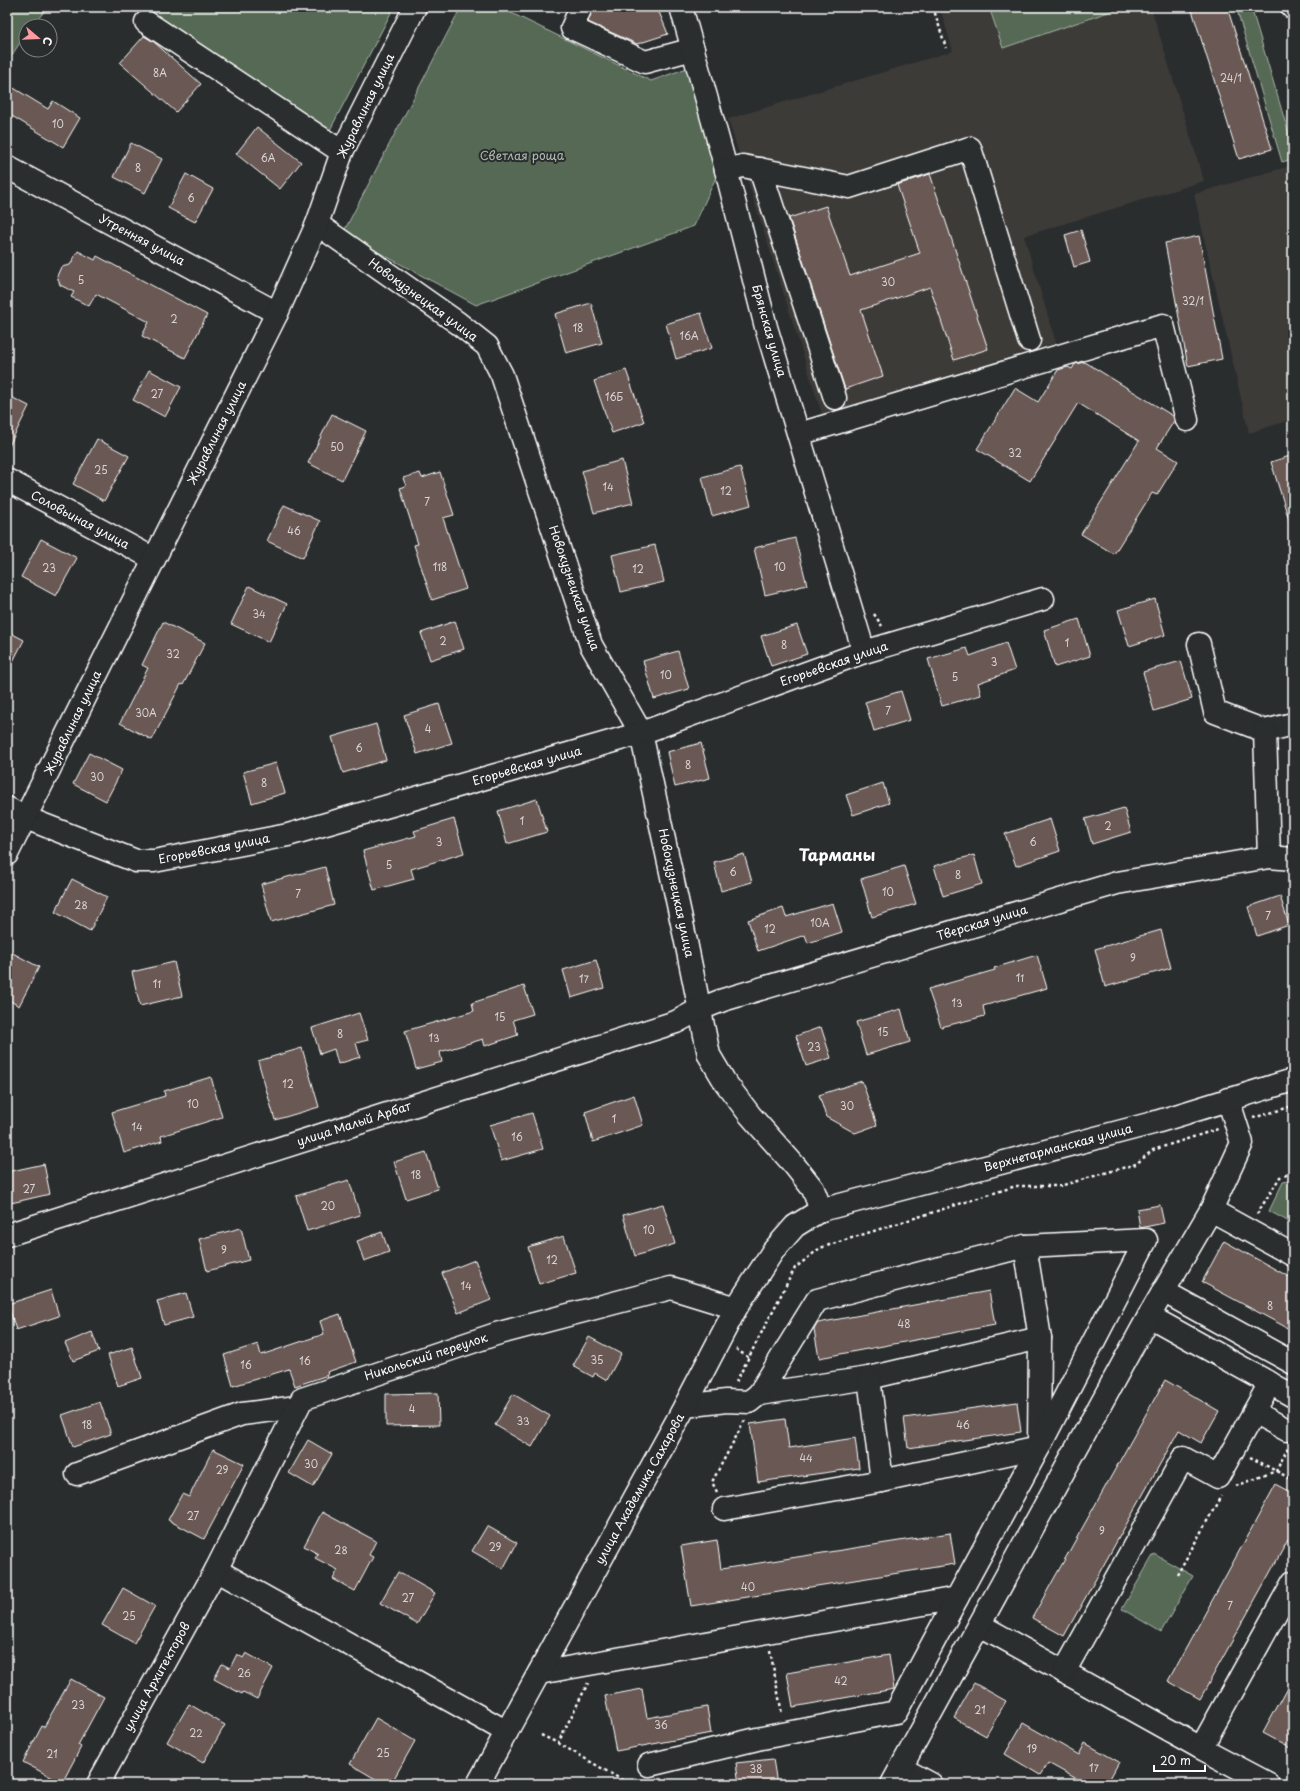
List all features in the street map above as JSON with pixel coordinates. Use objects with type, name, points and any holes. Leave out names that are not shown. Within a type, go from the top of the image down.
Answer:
[{"type":"street","name":"Журавлиная улица","points":[[7,854],[277,313],[317,224],[342,152],[415,7]]},
{"type":"street","points":[[581,7],[572,28],[645,62],[693,48]]},
{"type":"street","name":"Брянская улица","points":[[681,7],[726,170],[766,327],[864,652]]},
{"type":"street","points":[[146,22],[342,152]]},
{"type":"street","points":[[726,170],[743,166],[849,187],[970,148],[1029,340]]},
{"type":"street","name":"Утренняя улица","points":[[7,167],[277,313]]},
{"type":"street","points":[[760,169],[835,398]]},
{"type":"street","name":"Новокузнецкая улица","points":[[317,224],[458,323],[487,346],[502,375],[592,645],[641,733],[671,869],[709,1055],[721,1075],[750,1115],[795,1166],[813,1189],[821,1210]]},
{"type":"street","points":[[799,434],[1163,325],[1187,420]]},
{"type":"street","name":"Соловьиная улица","points":[[7,480],[154,559]]},
{"type":"street","name":"Егорьевская улица","points":[[7,808],[26,818],[136,861],[154,861],[288,835],[641,733],[864,652],[1043,599]]},
{"type":"street","points":[[1199,644],[1215,712],[1265,731],[1293,724]]},
{"type":"street","points":[[1265,731],[1269,857]]},
{"type":"street","name":"Тверская улица","points":[[700,1009],[723,1000],[1117,883],[1269,857],[1293,859]]},
{"type":"street","name":"улица Малый Арбат","points":[[7,1235],[676,1022],[700,1009]]},
{"type":"street","name":"Верхнетарманская улица","points":[[821,1210],[1153,1123],[1293,1080]]},
{"type":"street","points":[[931,1784],[896,1776],[1149,1316],[1211,1210],[1242,1143],[1228,1099]]},
{"type":"street","name":"улица Академика Сахарова","points":[[478,1784],[685,1406],[736,1308],[773,1251],[795,1226],[821,1210]]},
{"type":"street","points":[[1211,1210],[1293,1255]]},
{"type":"street","points":[[649,1765],[756,1739],[896,1712],[1039,1447],[1146,1240],[1025,1246],[817,1300],[759,1394],[749,1402],[726,1401],[685,1406]]},
{"type":"street","points":[[1025,1246],[1040,1338],[1039,1447]]},
{"type":"street","name":"Никольский переулок","points":[[216,1570],[302,1399],[496,1334],[671,1288],[736,1308]]},
{"type":"street","points":[[1164,1291],[1293,1362]]},
{"type":"street","points":[[1149,1316],[1293,1396]]},
{"type":"street","points":[[759,1394],[869,1378],[1040,1338]]},
{"type":"street","points":[[869,1378],[882,1481]]},
{"type":"street","points":[[1064,1672],[1183,1458],[1218,1477],[1270,1383]]},
{"type":"street","points":[[77,1474],[242,1414],[297,1407]]},
{"type":"street","points":[[1254,1412],[1291,1435]]},
{"type":"street","points":[[724,1509],[882,1481],[1039,1447]]},
{"type":"street","points":[[216,1570],[507,1732]]},
{"type":"street","name":"улица Архитекторов","points":[[98,1784],[216,1570]]},
{"type":"street","points":[[1201,1748],[1293,1582]]},
{"type":"street","points":[[539,1674],[957,1598]]},
{"type":"street","points":[[980,1625],[1201,1748],[1269,1784]]},
{"type":"path","points":[[933,7],[946,48]]},
{"type":"path","points":[[726,1401],[795,1268],[820,1248],[1016,1186],[1060,1186],[1136,1164],[1153,1150],[1293,1106]]},
{"type":"path","points":[[1247,1230],[1280,1177],[1293,1173]]},
{"type":"path","points":[[724,1509],[712,1482],[759,1394]]},
{"type":"path","points":[[1231,1488],[1276,1471],[1291,1435]]},
{"type":"path","points":[[1234,1448],[1293,1480]]},
{"type":"path","points":[[1177,1575],[1224,1491]]},
{"type":"path","points":[[767,1632],[786,1733]]},
{"type":"path","points":[[558,1743],[598,1663]]},
{"type":"path","points":[[541,1735],[558,1743],[629,1784]]},
{"type":"shaded area","points":[[940,7],[1151,7],[1204,181],[1024,236],[1056,343],[822,414],[728,119],[953,51]]},
{"type":"shaded area","points":[[1293,165],[1293,419],[1249,433],[1194,194]]},
{"type":"green space","points":[[7,7],[48,7],[39,18],[18,18],[18,46],[7,63]]},
{"type":"green space","points":[[138,7],[394,7],[330,130]]},
{"type":"green space","name":"Светлая роща","points":[[461,7],[499,7],[651,81],[687,68],[717,175],[694,226],[476,305],[343,233]]},
{"type":"green space","points":[[989,7],[1123,7],[1003,48]]},
{"type":"green space","points":[[1236,7],[1251,7],[1293,148],[1293,159],[1282,162]]},
{"type":"green space","points":[[1293,1180],[1293,1224],[1269,1211],[1283,1182]]},
{"type":"green space","points":[[1154,1554],[1193,1576],[1161,1632],[1122,1609]]},
{"type":"building","points":[[593,7],[621,7],[630,10],[640,7],[657,7],[668,34],[637,44],[588,22]]},
{"type":"building","points":[[1191,7],[1227,7],[1272,149],[1239,159]]},
{"type":"building","points":[[144,36],[154,42],[201,84],[176,112],[120,63]]},
{"type":"building","points":[[12,87],[48,109],[53,101],[80,118],[63,147],[7,113],[7,96]]},
{"type":"building","points":[[257,127],[301,162],[280,189],[236,154]]},
{"type":"building","points":[[131,143],[162,159],[145,193],[114,177]]},
{"type":"building","points":[[186,174],[213,189],[195,222],[168,208]]},
{"type":"building","points":[[930,174],[988,349],[954,360],[930,287],[861,310],[883,376],[845,389],[789,218],[826,206],[850,276],[920,253],[897,185]]},
{"type":"building","points":[[1081,230],[1090,262],[1074,267],[1065,235]]},
{"type":"building","points":[[1199,236],[1222,359],[1188,366],[1165,243]]},
{"type":"building","points":[[78,251],[95,260],[97,256],[207,315],[185,358],[142,336],[149,322],[96,294],[89,306],[71,297],[74,292],[60,285],[57,276],[61,267],[70,265]]},
{"type":"building","points":[[591,303],[602,343],[566,353],[555,314]]},
{"type":"building","points":[[701,313],[712,348],[676,359],[666,324]]},
{"type":"building","points":[[1085,362],[1173,416],[1174,421],[1157,448],[1178,461],[1157,495],[1152,493],[1114,554],[1081,534],[1139,441],[1078,403],[1030,481],[977,449],[1015,388],[1038,402],[1058,370],[1068,367],[1072,369],[1075,364]]},
{"type":"building","points":[[149,370],[181,387],[165,417],[133,400]]},
{"type":"building","points":[[626,370],[644,422],[612,433],[594,381]]},
{"type":"building","points":[[7,395],[29,406],[7,450]]},
{"type":"building","points":[[332,414],[366,431],[342,480],[308,463]]},
{"type":"building","points":[[97,439],[129,456],[104,501],[73,484]]},
{"type":"building","points":[[1293,455],[1293,523],[1290,523],[1271,462]]},
{"type":"building","points":[[622,460],[633,503],[594,513],[582,471]]},
{"type":"building","points":[[740,467],[751,505],[712,516],[702,477]]},
{"type":"building","points":[[440,472],[454,515],[443,518],[466,589],[432,600],[414,545],[418,544],[400,488],[406,486],[403,478],[420,473],[422,478]]},
{"type":"building","points":[[284,505],[320,521],[303,558],[267,541]]},
{"type":"building","points":[[795,538],[807,585],[765,595],[754,548]]},
{"type":"building","points":[[41,539],[77,558],[56,596],[21,577]]},
{"type":"building","points":[[655,545],[664,582],[621,592],[612,555]]},
{"type":"building","points":[[249,586],[287,604],[269,642],[231,624]]},
{"type":"building","points":[[1155,599],[1165,635],[1129,646],[1118,610]]},
{"type":"building","points":[[1079,619],[1090,656],[1055,667],[1044,630]]},
{"type":"building","points":[[455,621],[464,649],[430,660],[421,633]]},
{"type":"building","points":[[163,622],[205,643],[183,685],[181,684],[152,740],[120,723],[148,668],[142,665]]},
{"type":"building","points":[[797,625],[807,654],[771,666],[761,636]]},
{"type":"building","points":[[7,631],[24,640],[7,673]]},
{"type":"building","points":[[1006,643],[1015,670],[978,683],[981,695],[942,706],[928,659],[967,648],[970,656]]},
{"type":"building","points":[[678,651],[689,689],[654,699],[643,661]]},
{"type":"building","points":[[1181,661],[1192,699],[1154,711],[1143,672]]},
{"type":"building","points":[[901,691],[910,720],[874,731],[865,702]]},
{"type":"building","points":[[439,704],[452,743],[417,754],[404,715]]},
{"type":"building","points":[[376,724],[386,760],[343,773],[332,737]]},
{"type":"building","points":[[701,743],[710,778],[675,787],[667,752]]},
{"type":"building","points":[[89,753],[122,770],[106,801],[73,784]]},
{"type":"building","points":[[276,763],[285,793],[252,803],[243,772]]},
{"type":"building","points":[[883,783],[889,803],[853,815],[846,795]]},
{"type":"building","points":[[537,799],[547,832],[507,844],[498,811]]},
{"type":"building","points":[[1124,808],[1131,832],[1092,844],[1085,819]]},
{"type":"building","points":[[454,819],[464,853],[411,869],[414,879],[374,890],[363,851],[416,836],[414,831]]},
{"type":"building","points":[[1050,819],[1060,851],[1016,866],[1005,834]]},
{"type":"building","points":[[744,854],[752,882],[721,891],[714,862]]},
{"type":"building","points":[[974,855],[982,884],[943,896],[934,866]]},
{"type":"building","points":[[904,866],[916,904],[872,917],[861,879]]},
{"type":"building","points":[[325,867],[334,905],[271,922],[261,884]]},
{"type":"building","points":[[72,879],[107,897],[90,931],[55,912]]},
{"type":"building","points":[[1280,896],[1289,925],[1257,936],[1248,907]]},
{"type":"building","points":[[833,903],[842,932],[808,943],[805,935],[758,951],[748,920],[783,908],[786,917]]},
{"type":"building","points":[[1161,930],[1171,968],[1105,987],[1095,949]]},
{"type":"building","points":[[7,950],[39,967],[19,1006],[7,999]]},
{"type":"building","points":[[1037,955],[1047,988],[983,1006],[985,1016],[941,1027],[928,989],[995,970],[994,968]]},
{"type":"building","points":[[596,960],[604,988],[571,998],[563,970]]},
{"type":"building","points":[[174,962],[182,996],[140,1006],[132,972]]},
{"type":"building","points":[[524,986],[533,1014],[513,1020],[518,1035],[485,1046],[483,1039],[440,1052],[442,1062],[416,1069],[405,1031],[474,1011],[472,1003]]},
{"type":"building","points":[[901,1009],[910,1042],[866,1055],[856,1022]]},
{"type":"building","points":[[359,1013],[368,1040],[356,1043],[360,1057],[338,1064],[334,1049],[320,1054],[312,1028]]},
{"type":"building","points":[[821,1027],[831,1058],[806,1066],[796,1036]]},
{"type":"building","points":[[302,1048],[319,1107],[275,1120],[258,1061]]},
{"type":"building","points":[[211,1077],[222,1117],[161,1136],[162,1141],[124,1153],[112,1112],[165,1096],[164,1091]]},
{"type":"building","points":[[862,1081],[877,1125],[855,1133],[826,1117],[819,1095]]},
{"type":"building","points":[[634,1095],[643,1125],[593,1142],[585,1112]]},
{"type":"building","points":[[532,1113],[543,1149],[501,1161],[490,1125]]},
{"type":"building","points":[[426,1152],[438,1189],[406,1199],[394,1162]]},
{"type":"building","points":[[44,1164],[50,1194],[11,1203],[7,1183],[7,1172]]},
{"type":"building","points":[[349,1180],[360,1215],[307,1231],[296,1196]]},
{"type":"building","points":[[663,1204],[675,1244],[635,1256],[623,1215]]},
{"type":"building","points":[[1160,1205],[1164,1223],[1140,1228],[1137,1209]]},
{"type":"building","points":[[241,1228],[249,1260],[207,1271],[199,1239]]},
{"type":"building","points":[[382,1232],[389,1252],[364,1261],[357,1241]]},
{"type":"building","points":[[564,1236],[576,1273],[539,1284],[528,1247]]},
{"type":"building","points":[[1224,1241],[1293,1279],[1293,1331],[1202,1282]]},
{"type":"building","points":[[475,1260],[491,1300],[458,1313],[442,1273]]},
{"type":"building","points":[[51,1290],[59,1316],[16,1330],[8,1304]]},
{"type":"building","points":[[989,1291],[995,1325],[819,1358],[814,1329],[818,1323]]},
{"type":"building","points":[[186,1293],[193,1317],[164,1325],[157,1301]]},
{"type":"building","points":[[340,1314],[356,1362],[327,1372],[328,1375],[295,1386],[289,1369],[233,1386],[224,1355],[258,1344],[261,1355],[324,1334],[320,1321]]},
{"type":"building","points":[[92,1332],[99,1351],[73,1361],[65,1343]]},
{"type":"building","points":[[589,1337],[621,1354],[607,1380],[595,1373],[593,1377],[573,1366]]},
{"type":"building","points":[[132,1347],[142,1378],[118,1386],[108,1355]]},
{"type":"building","points":[[1165,1380],[1219,1411],[1201,1443],[1179,1430],[1064,1636],[1032,1618]]},
{"type":"building","points":[[438,1393],[439,1425],[386,1426],[386,1394]]},
{"type":"building","points":[[513,1394],[550,1416],[532,1447],[495,1425]]},
{"type":"building","points":[[100,1402],[111,1434],[73,1447],[62,1415]]},
{"type":"building","points":[[1017,1402],[1021,1432],[908,1448],[904,1418]]},
{"type":"building","points":[[785,1419],[789,1448],[855,1438],[859,1468],[758,1482],[750,1424]]},
{"type":"building","points":[[308,1440],[332,1454],[313,1487],[289,1473]]},
{"type":"building","points":[[213,1449],[244,1464],[204,1539],[168,1520],[182,1494],[189,1497]]},
{"type":"building","points":[[1276,1484],[1293,1493],[1293,1531],[1200,1699],[1168,1681]]},
{"type":"building","points":[[322,1512],[376,1541],[369,1555],[373,1557],[355,1591],[333,1579],[338,1570],[315,1558],[318,1554],[304,1546]]},
{"type":"building","points":[[487,1526],[517,1543],[503,1569],[472,1551]]},
{"type":"building","points":[[950,1533],[955,1564],[691,1606],[681,1546],[717,1540],[721,1569]]},
{"type":"building","points":[[398,1572],[435,1593],[417,1624],[380,1603]]},
{"type":"building","points":[[123,1588],[155,1606],[134,1643],[102,1625]]},
{"type":"building","points":[[246,1653],[273,1668],[257,1699],[243,1692],[242,1694],[214,1679],[222,1664],[230,1668],[237,1654],[243,1658]]},
{"type":"building","points":[[889,1655],[894,1689],[793,1707],[787,1673]]},
{"type":"building","points":[[1293,1678],[1293,1749],[1263,1733]]},
{"type":"building","points":[[71,1679],[104,1697],[78,1745],[81,1747],[62,1783],[23,1762],[42,1726],[44,1727]]},
{"type":"building","points":[[974,1683],[1006,1701],[986,1736],[954,1718]]},
{"type":"building","points":[[642,1689],[647,1718],[707,1707],[711,1733],[616,1751],[605,1696]]},
{"type":"building","points":[[189,1704],[225,1725],[203,1763],[167,1742]]},
{"type":"building","points":[[376,1718],[415,1741],[391,1784],[384,1784],[350,1764]]},
{"type":"building","points":[[1023,1723],[1079,1755],[1085,1743],[1119,1762],[1107,1784],[1086,1784],[1048,1763],[1040,1775],[1005,1754]]},
{"type":"building","points":[[773,1759],[777,1784],[739,1784],[736,1763]]},
{"type":"district","name":"Тарманы","points":[[837,855]]}]
